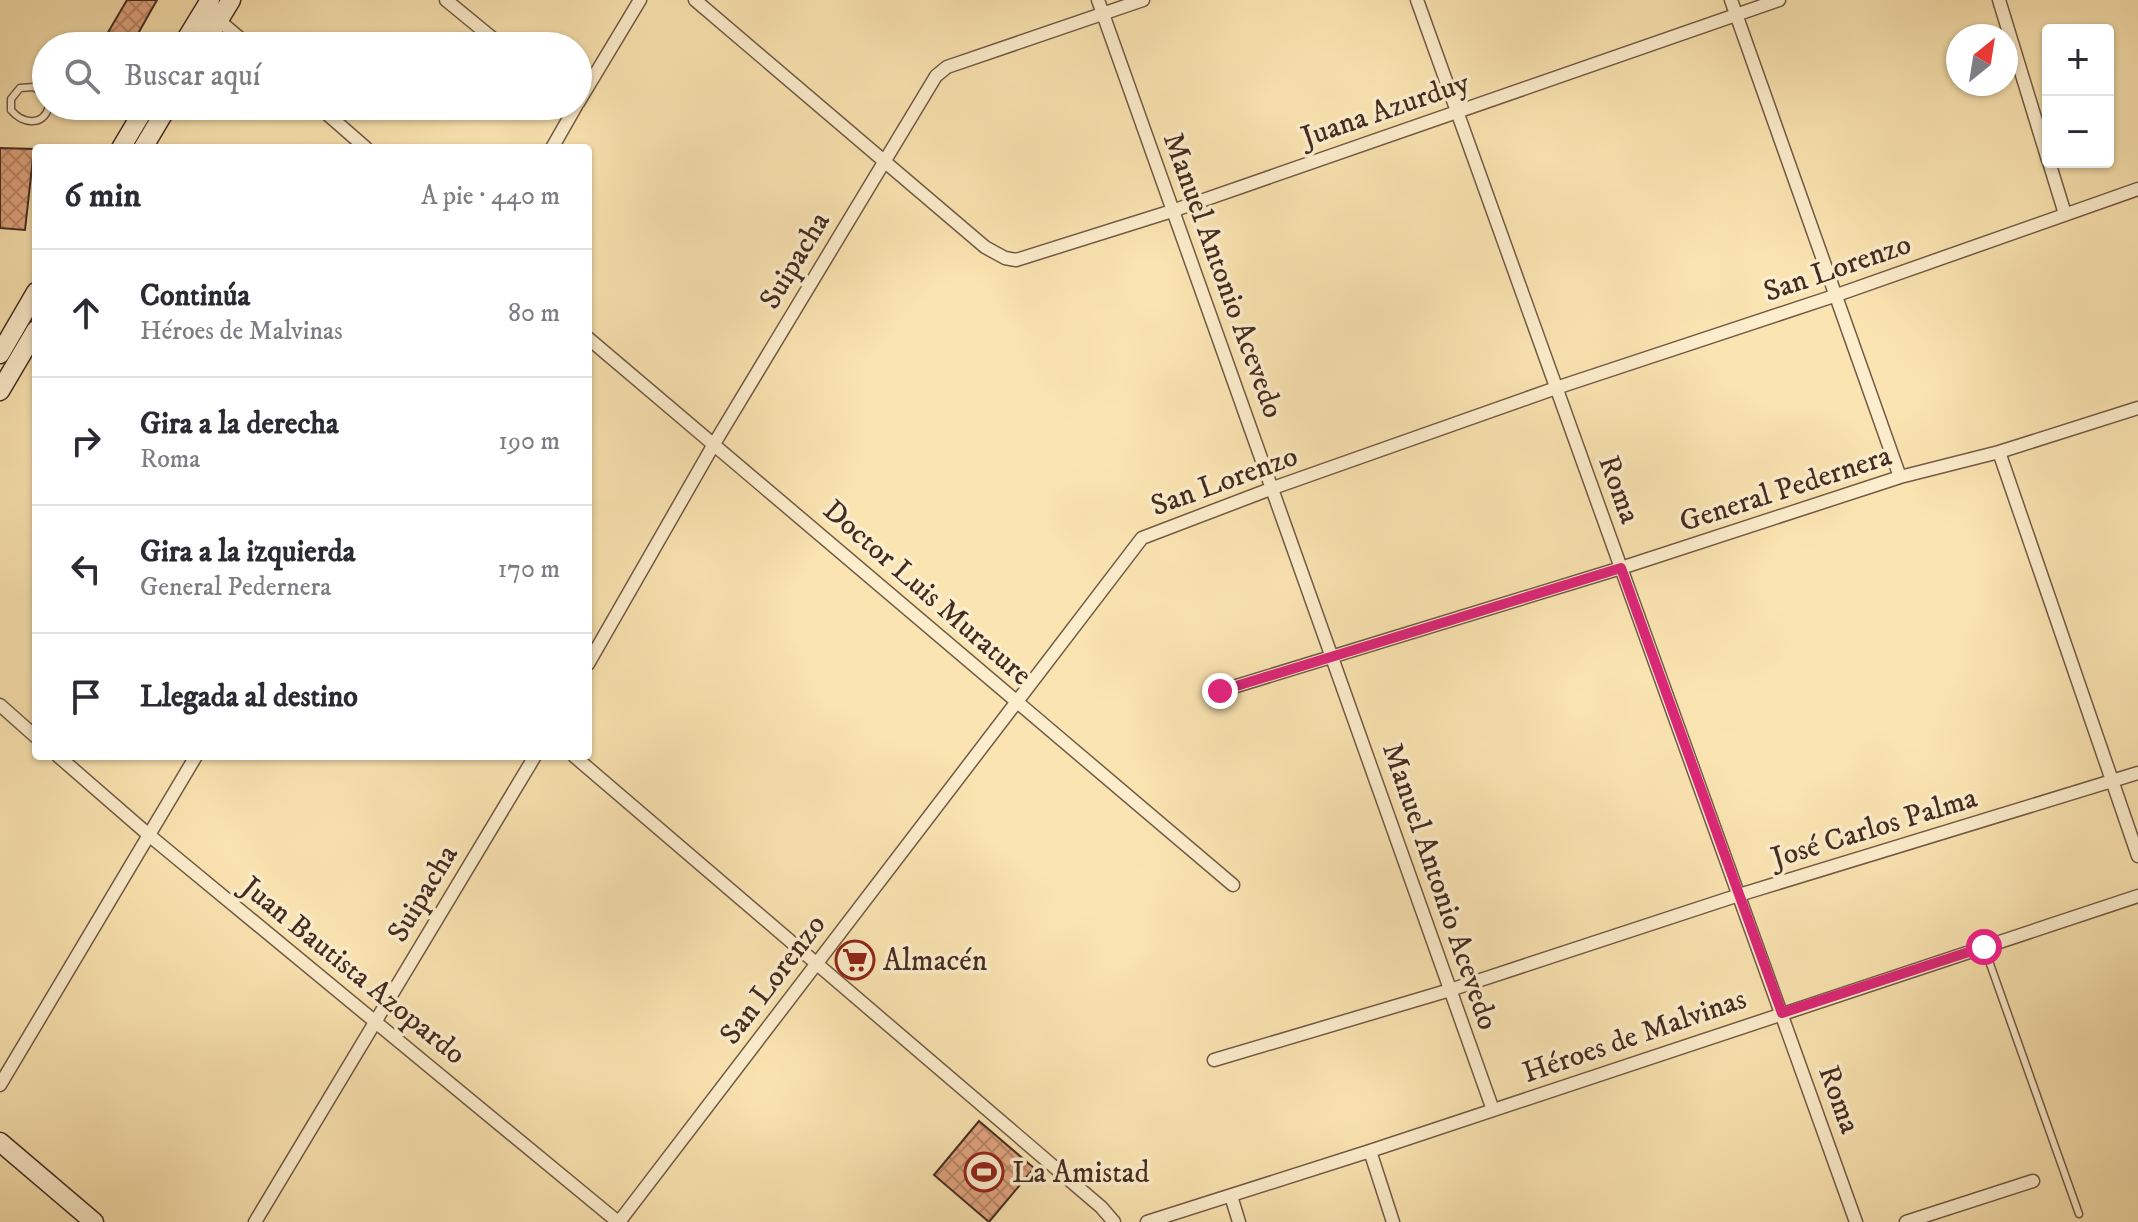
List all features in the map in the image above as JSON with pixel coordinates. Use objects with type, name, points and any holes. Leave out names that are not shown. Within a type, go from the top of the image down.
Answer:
[{"type":"main road","points":[[193,32],[211,10],[231,0]]},
{"type":"main road","points":[[206,32],[211,10]]},
{"type":"main road","points":[[123,144],[138,120]]},
{"type":"main road","points":[[145,144],[160,120]]},
{"type":"main road","points":[[0,354],[32,302]]},
{"type":"main road","points":[[0,391],[32,337]]},
{"type":"main road","points":[[0,1142],[94,1222]]},
{"type":"street","points":[[446,0],[485,32]]},
{"type":"street","points":[[592,79],[640,0]]},
{"type":"street","points":[[695,0],[884,160]]},
{"type":"street","name":"Suipacha","points":[[592,657],[714,444],[927,86],[947,67],[1101,6],[1143,0]]},
{"type":"street","name":"Roma","points":[[1417,0],[1856,1222]]},
{"type":"street","points":[[1731,0],[1900,477]]},
{"type":"street","name":"Juana Azurduy","points":[[884,160],[985,247],[1005,258],[1025,257],[1172,211],[1779,0]]},
{"type":"street","points":[[1999,0],[2042,141]]},
{"type":"street","name":"Manuel Antonio Acevedo","points":[[1101,6],[1493,1110]]},
{"type":"street","points":[[211,10],[234,32]]},
{"type":"street","points":[[334,120],[361,144]]},
{"type":"street","points":[[554,144],[568,120]]},
{"type":"street","points":[[2050,168],[2065,214]]},
{"type":"street","name":"San Lorenzo","points":[[619,1222],[1142,538],[1556,388],[1837,295],[2138,189]]},
{"type":"street","name":"Doctor Luis Murature","points":[[592,341],[1233,885]]},
{"type":"street","name":"General Pedernera","points":[[1220,691],[1621,568],[1900,477],[1999,452],[2138,408]]},
{"type":"street","points":[[1999,452],[2138,856]]},
{"type":"street","points":[[0,705],[32,733]]},
{"type":"street","name":"Juan Bautista Azopardo","points":[[63,760],[150,836],[619,1222]]},
{"type":"street","points":[[0,1085],[194,760]]},
{"type":"street","name":"Suipacha","points":[[255,1222],[533,760]]},
{"type":"street","points":[[579,760],[1101,1207],[1114,1222]]},
{"type":"street","name":"José Carlos Palma","points":[[1214,1060],[1450,990],[1739,895],[2138,773]]},
{"type":"street","name":"Héroes de Malvinas","points":[[1147,1222],[2138,896]]},
{"type":"street","points":[[1370,1151],[1393,1222]]},
{"type":"street","points":[[1906,1222],[2033,1181]]},
{"type":"street","points":[[1231,1196],[1239,1222]]},
{"type":"lane","points":[[32,87],[20,88],[11,99],[11,110],[24,121],[39,120]]},
{"type":"lane","points":[[2,112],[11,110]]},
{"type":"lane","points":[[1984,947],[2079,1214]]},
{"type":"building","points":[[127,0],[157,0],[139,32],[108,32]]},
{"type":"building","points":[[0,148],[32,149],[25,230],[0,228]]},
{"type":"building","name":"La Amistad","points":[[979,1121],[1034,1168],[989,1222],[934,1175]]},
{"type":"place","name":"Almacén","points":[[855,960]]},
{"type":"place","name":"La Amistad","points":[[984,1172]]},
{"type":"route","points":[[1220,691],[1621,568],[1782,1013],[1984,947]]}]
